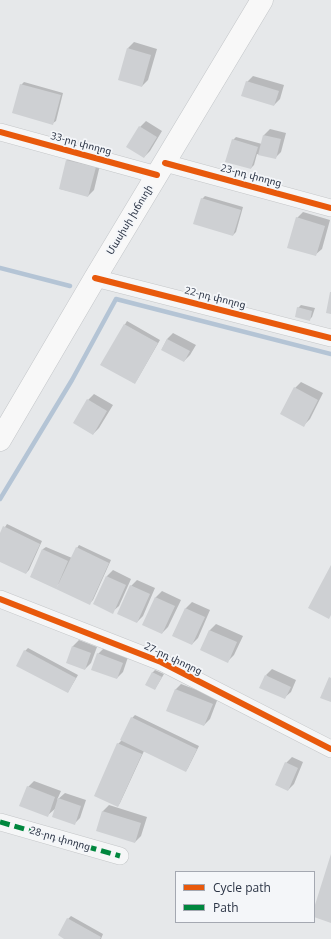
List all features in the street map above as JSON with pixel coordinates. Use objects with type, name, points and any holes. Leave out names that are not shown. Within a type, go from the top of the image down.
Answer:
[{"type":"main road","name":"Մասիսի խճուղի","points":[[0,440],[95,278],[262,0]]},
{"type":"street","name":"33-րդ փողոց","points":[[0,132],[161,169]]},
{"type":"street","name":"23-րդ փողոց","points":[[161,169],[331,208]]},
{"type":"street","name":"22-րդ փողոց","points":[[95,278],[331,338]]},
{"type":"street","name":"27-րդ փողոց","points":[[0,599],[161,662],[331,749]]},
{"type":"street","name":"28-րդ փողոց","points":[[0,822],[120,856]]},
{"type":"building","points":[[127,48],[151,55],[142,87],[118,80]]},
{"type":"building","points":[[246,81],[279,91],[274,106],[241,96]]},
{"type":"building","points":[[20,84],[61,95],[53,125],[12,113]]},
{"type":"building","points":[[139,126],[157,137],[144,158],[126,147]]},
{"type":"building","points":[[263,135],[281,139],[276,159],[258,155]]},
{"type":"building","points":[[232,139],[258,147],[251,169],[225,162]]},
{"type":"building","points":[[66,160],[96,167],[88,197],[59,189]]},
{"type":"building","points":[[201,198],[241,210],[233,236],[193,224]]},
{"type":"building","points":[[296,217],[325,226],[316,256],[287,248]]},
{"type":"building","points":[[331,292],[331,314],[326,313]]},
{"type":"building","points":[[297,307],[312,311],[310,321],[295,317]]},
{"type":"building","points":[[124,324],[158,343],[135,384],[100,365]]},
{"type":"building","points":[[167,339],[190,351],[184,362],[161,350]]},
{"type":"building","points":[[294,387],[318,400],[304,427],[280,414]]},
{"type":"building","points":[[87,399],[107,411],[93,435],[73,423]]},
{"type":"building","points":[[3,526],[40,544],[26,574],[0,562],[0,533]]},
{"type":"building","points":[[76,547],[109,563],[90,605],[56,589]]},
{"type":"building","points":[[42,549],[68,561],[56,589],[30,577]]},
{"type":"building","points":[[331,565],[331,615],[329,619],[308,608]]},
{"type":"building","points":[[106,576],[126,585],[113,614],[93,604]]},
{"type":"building","points":[[130,585],[150,594],[137,623],[117,614]]},
{"type":"building","points":[[155,597],[175,606],[162,634],[142,625]]},
{"type":"building","points":[[185,608],[205,617],[192,645],[172,636]]},
{"type":"building","points":[[209,630],[237,642],[228,663],[200,650]]},
{"type":"building","points":[[72,646],[91,653],[85,670],[66,663]]},
{"type":"building","points":[[24,650],[76,678],[68,693],[16,666]]},
{"type":"building","points":[[97,653],[123,663],[117,679],[91,670]]},
{"type":"building","points":[[152,672],[162,677],[155,690],[145,685]]},
{"type":"building","points":[[265,675],[291,687],[285,699],[259,688]]},
{"type":"building","points":[[329,677],[331,678],[331,702],[320,698]]},
{"type":"building","points":[[175,689],[213,704],[204,726],[166,711]]},
{"type":"building","points":[[131,717],[197,749],[186,772],[120,740]]},
{"type":"building","points":[[117,743],[142,754],[118,807],[94,796]]},
{"type":"building","points":[[285,762],[298,768],[288,791],[275,785]]},
{"type":"building","points":[[27,786],[55,797],[48,817],[19,806]]},
{"type":"building","points":[[58,798],[81,806],[75,825],[52,817]]},
{"type":"building","points":[[102,811],[141,823],[135,843],[96,831]]},
{"type":"building","points":[[331,854],[331,923],[315,917],[315,905]]},
{"type":"building","points":[[67,918],[101,937],[100,939],[64,939],[58,935]]},
{"type":"waterway","points":[[0,268],[70,286]]},
{"type":"waterway","points":[[0,499],[72,380],[116,299],[331,354]]},
{"type":"marked path","points":[[0,822],[120,856]]},
{"type":"cycle path","points":[[0,132],[157,175]]},
{"type":"cycle path","points":[[165,163],[331,208]]},
{"type":"cycle path","points":[[95,278],[331,338]]},
{"type":"cycle path","points":[[0,599],[161,662],[331,749]]}]
